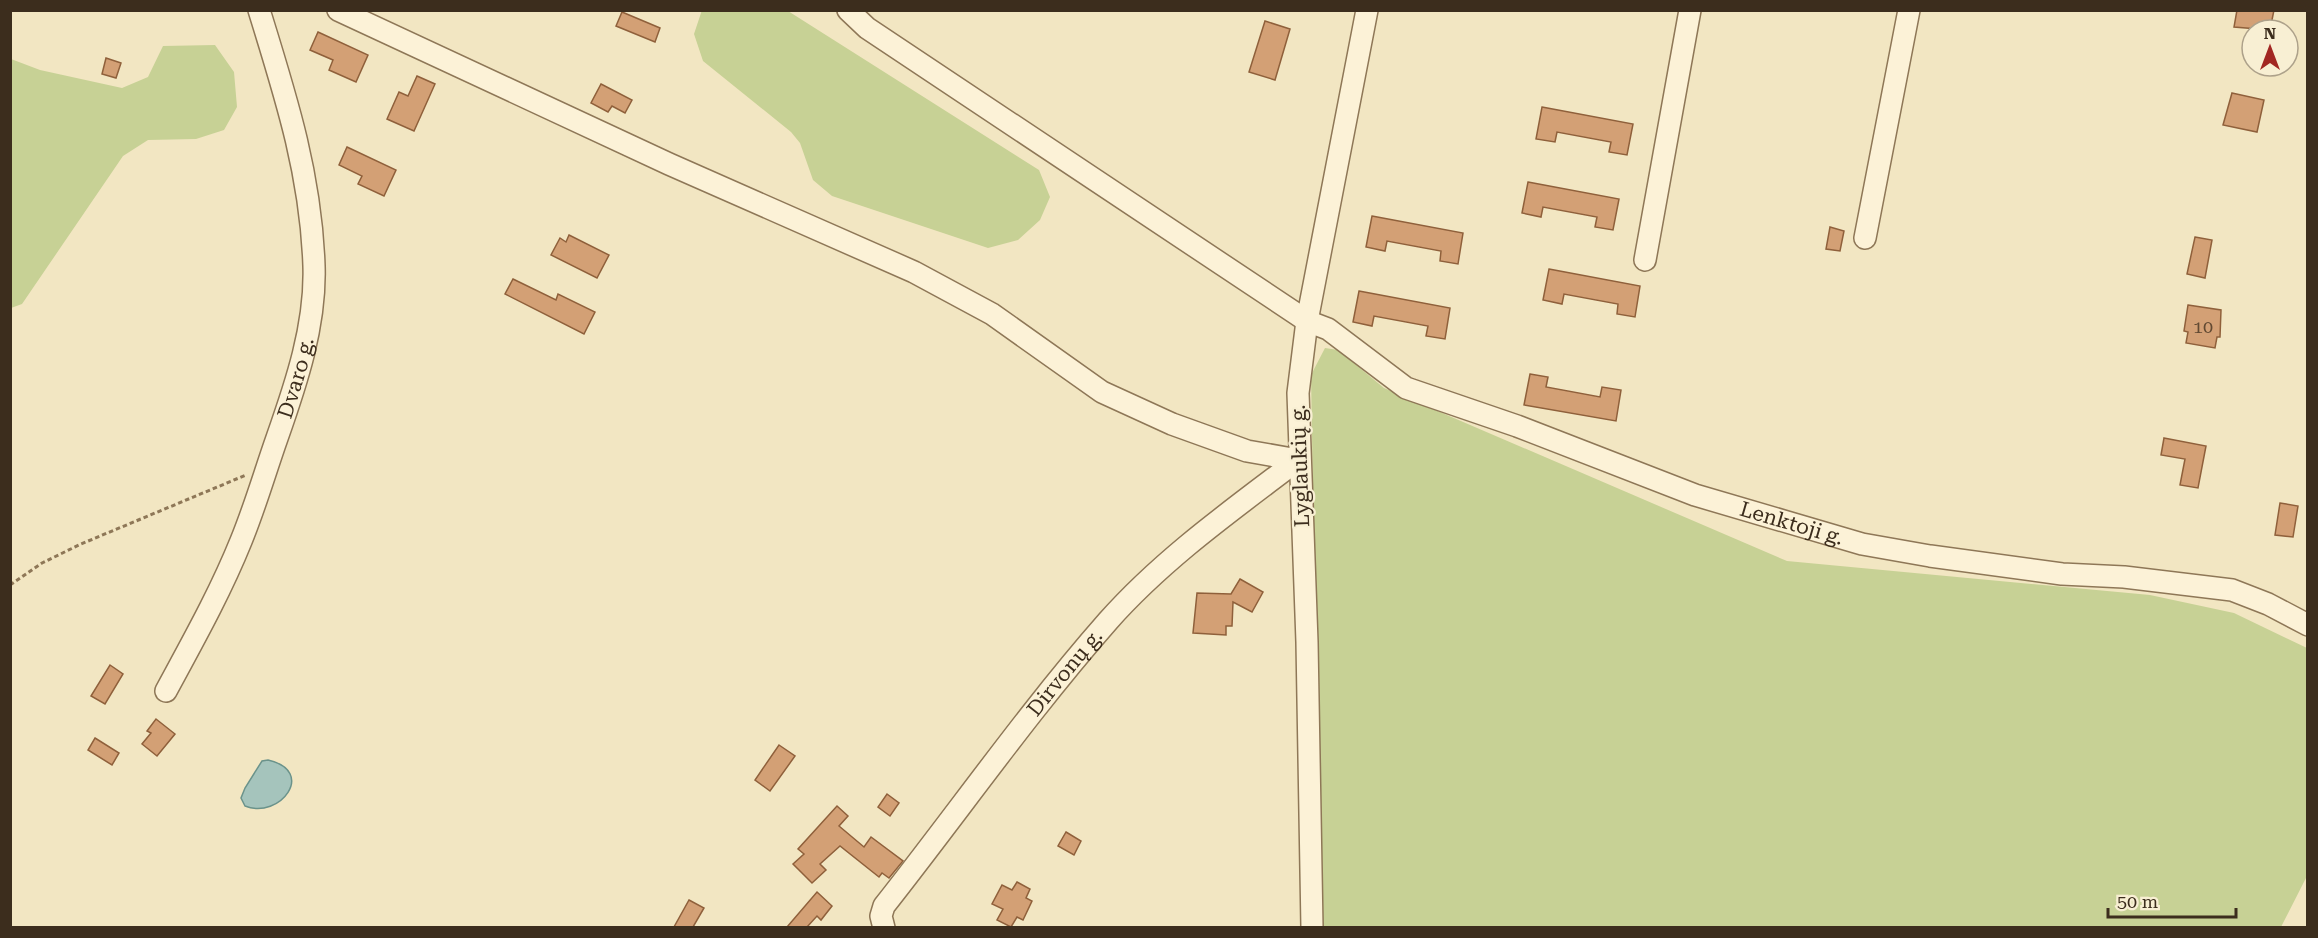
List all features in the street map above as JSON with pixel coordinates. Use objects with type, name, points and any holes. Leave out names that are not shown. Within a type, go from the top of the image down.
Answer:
[{"type":"street","name":"Dvaro g.","points":[[166,691],[214,601],[242,539],[296,384],[308,329],[314,269],[311,214],[303,162],[259,10]]},
{"type":"street","points":[[338,10],[669,164],[914,272],[992,315],[1112,397],[1172,424],[1247,451],[1298,460]]},
{"type":"street","name":"Lenktoji g.","points":[[848,10],[867,28],[1307,321],[1328,329],[1406,388],[1517,426],[1695,495],[1862,544],[2062,574],[2124,577],[2232,590],[2268,604],[2307,625]]},
{"type":"street","name":"Lyglaukių g.","points":[[1312,927],[1307,642],[1298,460],[1298,393],[1307,321],[1367,10]]},
{"type":"street","points":[[1645,260],[1690,10]]},
{"type":"street","points":[[1866,238],[1909,10]]},
{"type":"street","name":"Dirvonų g.","points":[[884,927],[882,916],[884,906],[999,753],[1108,620],[1157,572],[1298,460]]},
{"type":"path","points":[[10,585],[42,563],[81,544],[267,466]]},
{"type":"green space","points":[[702,10],[788,11],[1039,170],[1050,197],[1040,220],[1018,240],[988,248],[832,196],[813,180],[800,143],[791,132],[703,61],[694,34]]},
{"type":"green space","points":[[215,45],[234,72],[237,107],[224,130],[196,139],[148,140],[123,156],[22,304],[11,308],[11,59],[40,70],[122,88],[148,77],[163,46]]},
{"type":"green space","points":[[1325,348],[1338,350],[1384,388],[1787,561],[2150,595],[2234,613],[2307,648],[2307,876],[2281,927],[1320,927],[1311,375]]},
{"type":"water","points":[[268,760],[283,766],[290,774],[291,783],[288,792],[281,800],[270,806],[258,808],[245,806],[241,798],[245,788],[262,761]]},
{"type":"building","points":[[2237,10],[2274,10],[2272,18],[2240,18],[2240,28],[2234,27]]},
{"type":"building","points":[[622,12],[660,28],[655,42],[616,26]]},
{"type":"building","points":[[1265,21],[1290,29],[1275,80],[1249,72]]},
{"type":"building","points":[[318,32],[368,55],[356,82],[329,70],[333,60],[310,50]]},
{"type":"building","points":[[106,58],[121,63],[116,78],[102,74]]},
{"type":"building","points":[[417,76],[435,84],[414,131],[387,119],[399,92],[408,96]]},
{"type":"building","points":[[601,84],[632,100],[625,113],[612,106],[608,112],[591,103]]},
{"type":"building","points":[[2232,93],[2264,100],[2257,132],[2223,125]]},
{"type":"building","points":[[1542,107],[1633,124],[1627,155],[1609,152],[1611,142],[1557,132],[1555,142],[1536,139]]},
{"type":"building","points":[[347,147],[396,170],[384,196],[358,184],[362,176],[339,165]]},
{"type":"building","points":[[1528,182],[1619,199],[1613,230],[1595,227],[1597,217],[1543,207],[1541,217],[1522,213]]},
{"type":"building","points":[[1372,216],[1463,233],[1458,264],[1440,261],[1441,251],[1387,241],[1385,251],[1366,247]]},
{"type":"building","points":[[1830,227],[1844,231],[1840,251],[1826,249]]},
{"type":"building","points":[[569,235],[609,255],[597,278],[551,255],[560,238],[566,242]]},
{"type":"building","points":[[2195,237],[2212,240],[2205,278],[2187,274]]},
{"type":"building","points":[[1549,269],[1640,286],[1635,317],[1617,314],[1618,304],[1564,294],[1562,304],[1543,300]]},
{"type":"building","points":[[513,279],[556,300],[558,294],[595,312],[584,334],[505,294]]},
{"type":"building","points":[[1359,291],[1450,308],[1445,339],[1426,336],[1428,326],[1374,316],[1372,326],[1353,322]]},
{"type":"building","points":[[2188,305],[2221,310],[2220,337],[2217,337],[2215,348],[2186,343],[2188,332],[2184,331]]},
{"type":"building","points":[[1530,374],[1548,377],[1546,387],[1600,397],[1602,387],[1621,390],[1616,421],[1524,405]]},
{"type":"building","points":[[2164,438],[2206,446],[2198,488],[2180,485],[2185,459],[2161,455]]},
{"type":"building","points":[[2280,503],[2298,506],[2293,537],[2275,535]]},
{"type":"building","points":[[1240,579],[1263,592],[1252,612],[1233,602],[1232,626],[1226,626],[1226,635],[1193,633],[1197,593],[1231,594]]},
{"type":"building","points":[[110,665],[123,674],[105,704],[91,696]]},
{"type":"building","points":[[156,719],[175,734],[157,756],[142,744],[151,733],[147,731]]},
{"type":"building","points":[[95,738],[119,753],[112,765],[88,750]]},
{"type":"building","points":[[779,745],[795,756],[770,791],[755,780]]},
{"type":"building","points":[[887,794],[899,803],[890,816],[878,807]]},
{"type":"building","points":[[837,806],[848,816],[839,826],[864,847],[871,837],[903,861],[889,878],[882,873],[879,877],[840,846],[820,864],[826,870],[812,883],[793,864],[804,854],[798,849]]},
{"type":"building","points":[[1066,832],[1081,841],[1074,855],[1058,846]]},
{"type":"building","points":[[1017,882],[1030,889],[1026,898],[1032,901],[1023,920],[1017,917],[1011,927],[997,920],[1003,909],[992,904],[1002,885],[1012,890]]},
{"type":"building","points":[[817,892],[832,906],[821,920],[817,916],[807,927],[787,927]]},
{"type":"building","points":[[689,900],[704,908],[693,927],[674,927]]}]
